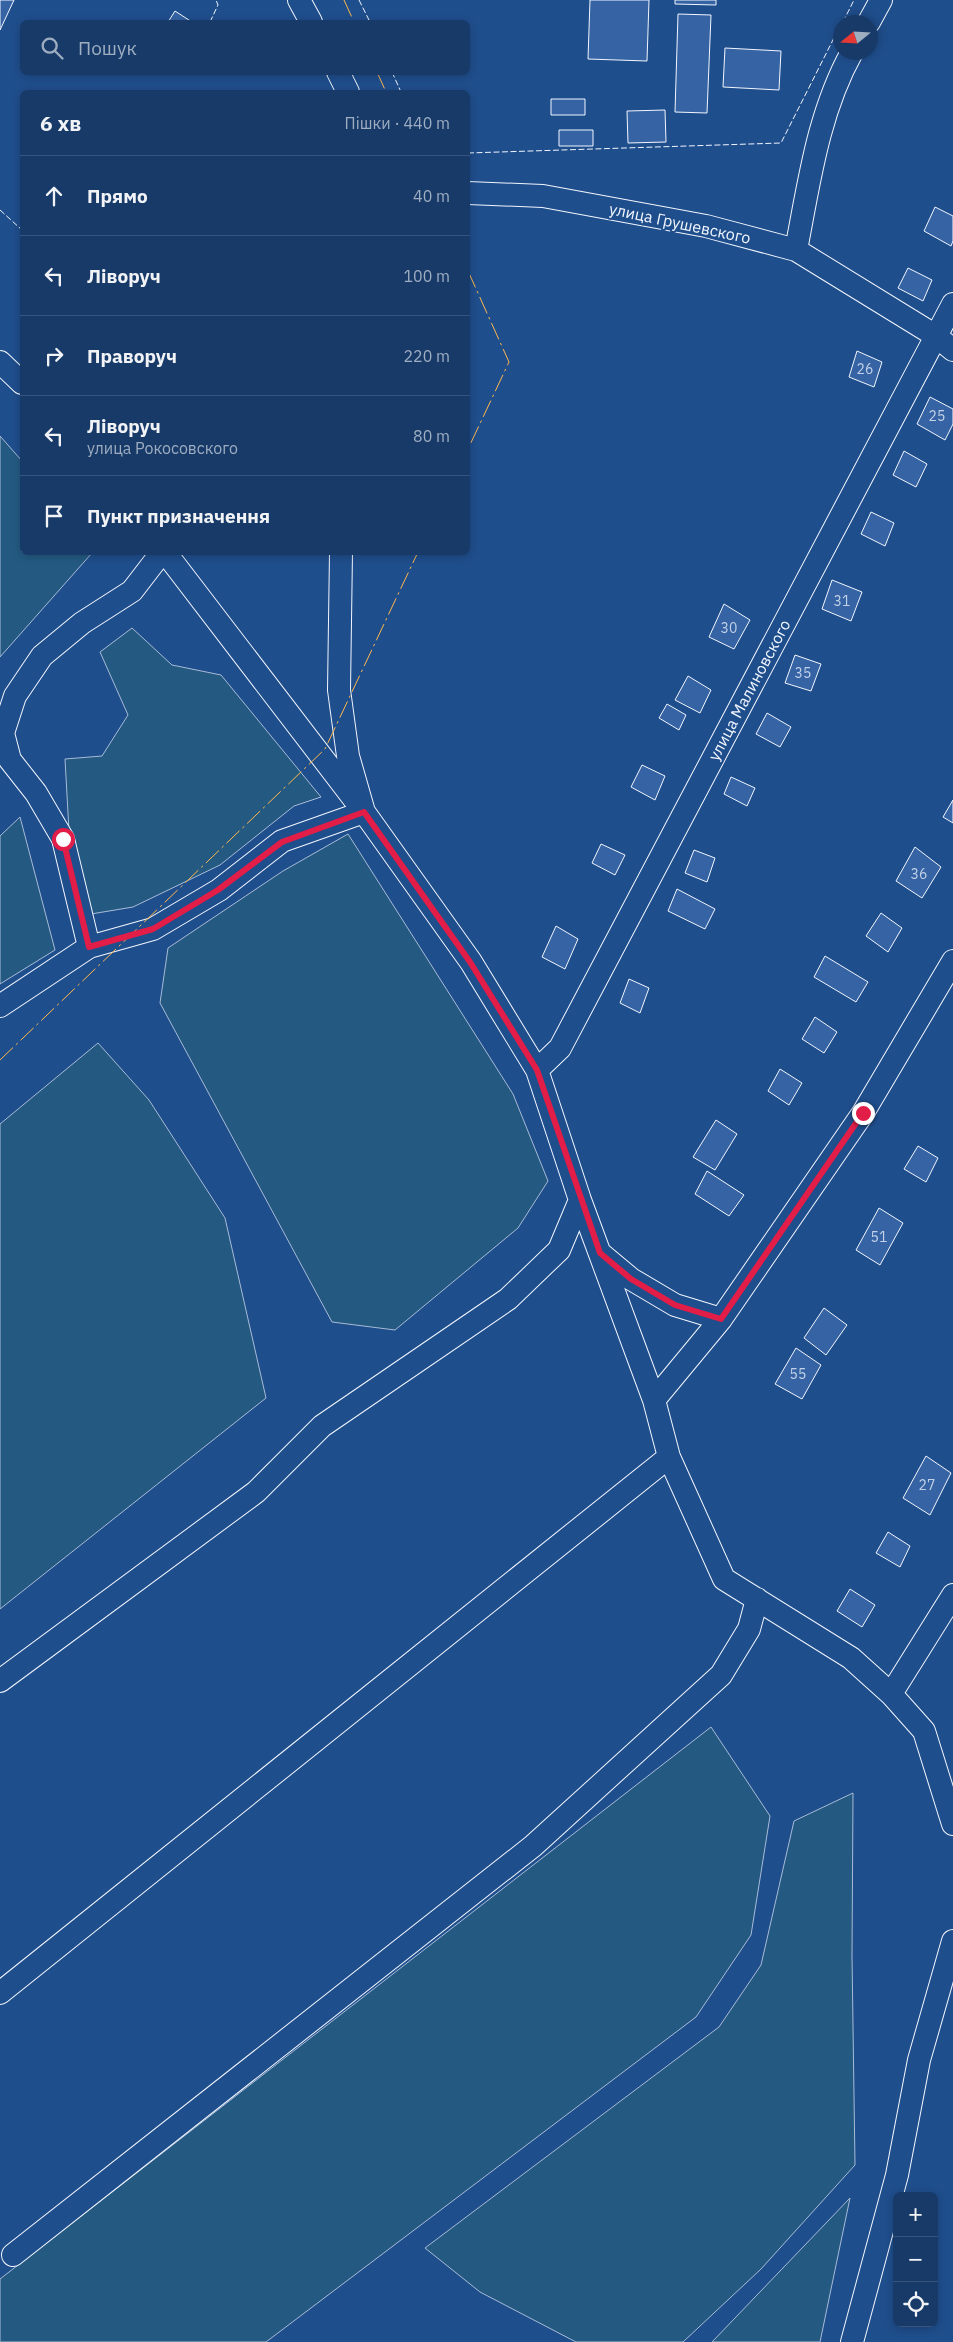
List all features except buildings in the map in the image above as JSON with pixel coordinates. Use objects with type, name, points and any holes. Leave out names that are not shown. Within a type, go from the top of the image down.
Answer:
[{"type":"street","points":[[299,0],[310,20]]},
{"type":"street","points":[[873,15],[881,0]]},
{"type":"street","points":[[796,250],[816,148],[840,74],[848,60]]},
{"type":"street","points":[[340,75],[347,90]]},
{"type":"street","name":"улица Грушевского","points":[[470,193],[552,198],[706,226],[796,250],[945,343]]},
{"type":"street","name":"улица Малиновского","points":[[537,1070],[560,1048],[945,343],[953,304]]},
{"type":"street","points":[[0,362],[20,381]]},
{"type":"street","points":[[89,947],[63,839],[36,793],[10,760],[3,733],[15,696],[42,656],[82,623],[132,591],[161,555]]},
{"type":"street","points":[[165,555],[364,812],[470,962],[537,1070],[580,1200],[654,1400],[669,1457],[724,1579],[851,1658],[891,1694],[924,1732],[953,1824]]},
{"type":"street","points":[[341,555],[339,690],[348,756],[364,812]]},
{"type":"street","points":[[0,1006],[89,947],[153,929],[218,890],[282,842],[364,812]]},
{"type":"street","points":[[654,1400],[721,1319],[863,1113],[953,961]]},
{"type":"street","points":[[0,1681],[256,1492],[322,1426],[508,1299],[559,1250],[580,1200]]},
{"type":"street","points":[[600,1253],[631,1279],[675,1305],[721,1319]]},
{"type":"street","points":[[0,1993],[669,1457]]},
{"type":"street","points":[[891,1694],[953,1595]]},
{"type":"street","points":[[13,2254],[533,1846],[721,1675],[749,1629],[758,1599]]},
{"type":"street","points":[[928,1746],[953,1767]]},
{"type":"street","points":[[852,2342],[897,2175],[919,2060],[953,1941]]},
{"type":"shaded area","points":[[0,436],[20,459],[20,555],[90,555],[0,657]]},
{"type":"shaded area","points":[[132,628],[172,665],[221,675],[321,797],[294,806],[220,865],[133,907],[91,914],[73,903],[65,759],[102,756],[128,715],[100,652]]},
{"type":"shaded area","points":[[20,817],[55,950],[0,984],[0,836]]},
{"type":"shaded area","points":[[348,834],[513,1094],[548,1181],[518,1228],[395,1330],[332,1322],[160,1003],[168,948],[283,871]]},
{"type":"shaded area","points":[[98,1043],[149,1100],[225,1218],[266,1398],[0,1609],[0,1124]]},
{"type":"shaded area","points":[[711,1727],[770,1816],[751,1935],[696,2017],[266,2342],[0,2342],[0,2279]]},
{"type":"shaded area","points":[[853,1793],[852,1956],[855,2165],[761,2269],[683,2342],[576,2342],[480,2292],[425,2248],[719,2027],[761,1965],[794,1821]]},
{"type":"shaded area","points":[[850,2198],[820,2342],[712,2342]]},
{"type":"fence","points":[[211,20],[218,5],[216,0]]},
{"type":"fence","points":[[359,0],[369,20]]},
{"type":"fence","points":[[846,15],[854,0]]},
{"type":"fence","points":[[470,153],[781,143],[833,40]]},
{"type":"fence","points":[[393,75],[400,90]]},
{"type":"fence","points":[[0,210],[20,228]]},
{"type":"power","points":[[344,0],[353,20]]},
{"type":"power","points":[[378,75],[385,90]]},
{"type":"power","points":[[470,275],[509,362],[470,445]]},
{"type":"power","points":[[0,1060],[325,749],[417,555]]},
{"type":"route","points":[[63,839],[89,947],[153,929],[218,890],[282,842],[364,812],[470,962],[537,1070],[580,1200],[600,1253],[631,1279],[675,1305],[721,1319],[863,1113]]}]
